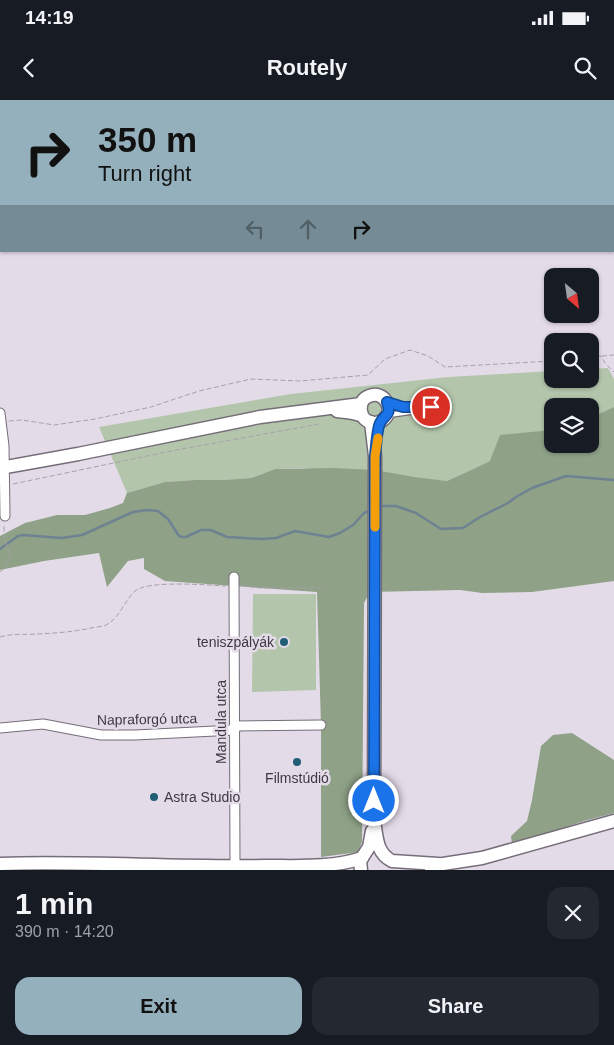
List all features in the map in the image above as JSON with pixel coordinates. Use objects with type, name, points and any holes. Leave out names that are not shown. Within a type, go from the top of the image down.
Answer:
[{"type":"main road","points":[[2,468],[260,417],[324,409],[372,416],[388,406],[387,402],[380,396],[371,395],[363,400],[372,416],[375,456],[374,821],[378,846],[385,861]]},
{"type":"main road","points":[[362,861],[369,847],[374,821]]},
{"type":"main road","points":[[407,870],[482,858],[614,821]]},
{"type":"main road","points":[[0,864],[89,863],[154,867],[320,865],[362,861],[372,851],[376,852],[385,861],[438,864]]},
{"type":"main road","points":[[320,865],[351,870]]},
{"type":"street","points":[[0,416],[4,446],[2,468],[5,516]]},
{"type":"street","name":"Mandula utca","points":[[234,581],[235,867]]},
{"type":"street","name":"Napraforgó utca","points":[[0,728],[43,724],[101,735],[135,735],[234,728],[321,725]]},
{"type":"lane","points":[[372,416],[444,409],[403,407],[387,402]]},
{"type":"path","points":[[0,416],[54,425],[151,407],[199,391],[251,380],[300,381],[368,374],[385,359],[410,350],[428,356],[444,367],[544,361]]},
{"type":"path","points":[[614,355],[601,356],[614,372]]},
{"type":"path","points":[[4,486],[176,450],[319,424]]},
{"type":"path","points":[[0,572],[8,566],[10,561],[10,554],[4,534],[5,516]]},
{"type":"path","points":[[0,637],[10,634],[72,632],[105,626],[117,617],[136,590],[146,586],[234,581],[261,588],[323,588]]},
{"type":"green space","points":[[599,368],[608,368],[614,379],[614,407],[599,414],[599,398],[544,398],[544,431],[528,433],[490,461],[447,481],[301,468],[275,469],[251,478],[165,482],[127,493],[99,427],[291,394],[448,377],[544,371],[544,388],[599,388]]},
{"type":"green space","points":[[614,407],[614,581],[532,592],[482,593],[460,590],[370,592],[364,603],[362,841],[359,852],[321,857],[321,725],[317,592],[165,581],[144,569],[144,558],[128,561],[107,587],[99,553],[0,570],[0,536],[25,523],[57,515],[85,515],[110,508],[123,503],[127,493],[165,482],[251,478],[275,469],[333,468],[375,470],[447,481],[490,461],[500,435],[544,431],[544,453],[599,453],[599,414]]},
{"type":"green space","name":"teniszpályák","points":[[253,594],[316,594],[316,690],[252,692]]},
{"type":"green space","points":[[572,733],[614,760],[614,813],[512,845],[511,836],[527,821],[541,746],[553,735]]},
{"type":"waterway","points":[[378,508],[382,506],[396,506],[416,513],[441,529],[463,528],[532,488],[566,476],[614,480]]},
{"type":"waterway","points":[[0,549],[18,536],[62,538],[82,535],[133,512],[147,510],[158,511],[168,519],[179,536],[182,537],[201,530],[211,530],[227,537],[262,539],[276,538],[295,531],[329,537],[353,525],[364,513],[371,510]]},
{"type":"slow traffic","points":[[375,527],[375,456],[378,438]]},
{"type":"place","name":"teniszpályák","points":[[284,642]]},
{"type":"place","name":"Filmstúdió","points":[[297,762]]},
{"type":"place","name":"Astra Studio","points":[[154,797]]},
{"type":"route","points":[[374,801],[375,456],[380,422],[387,415],[388,411],[387,402],[403,407],[431,407]]}]
